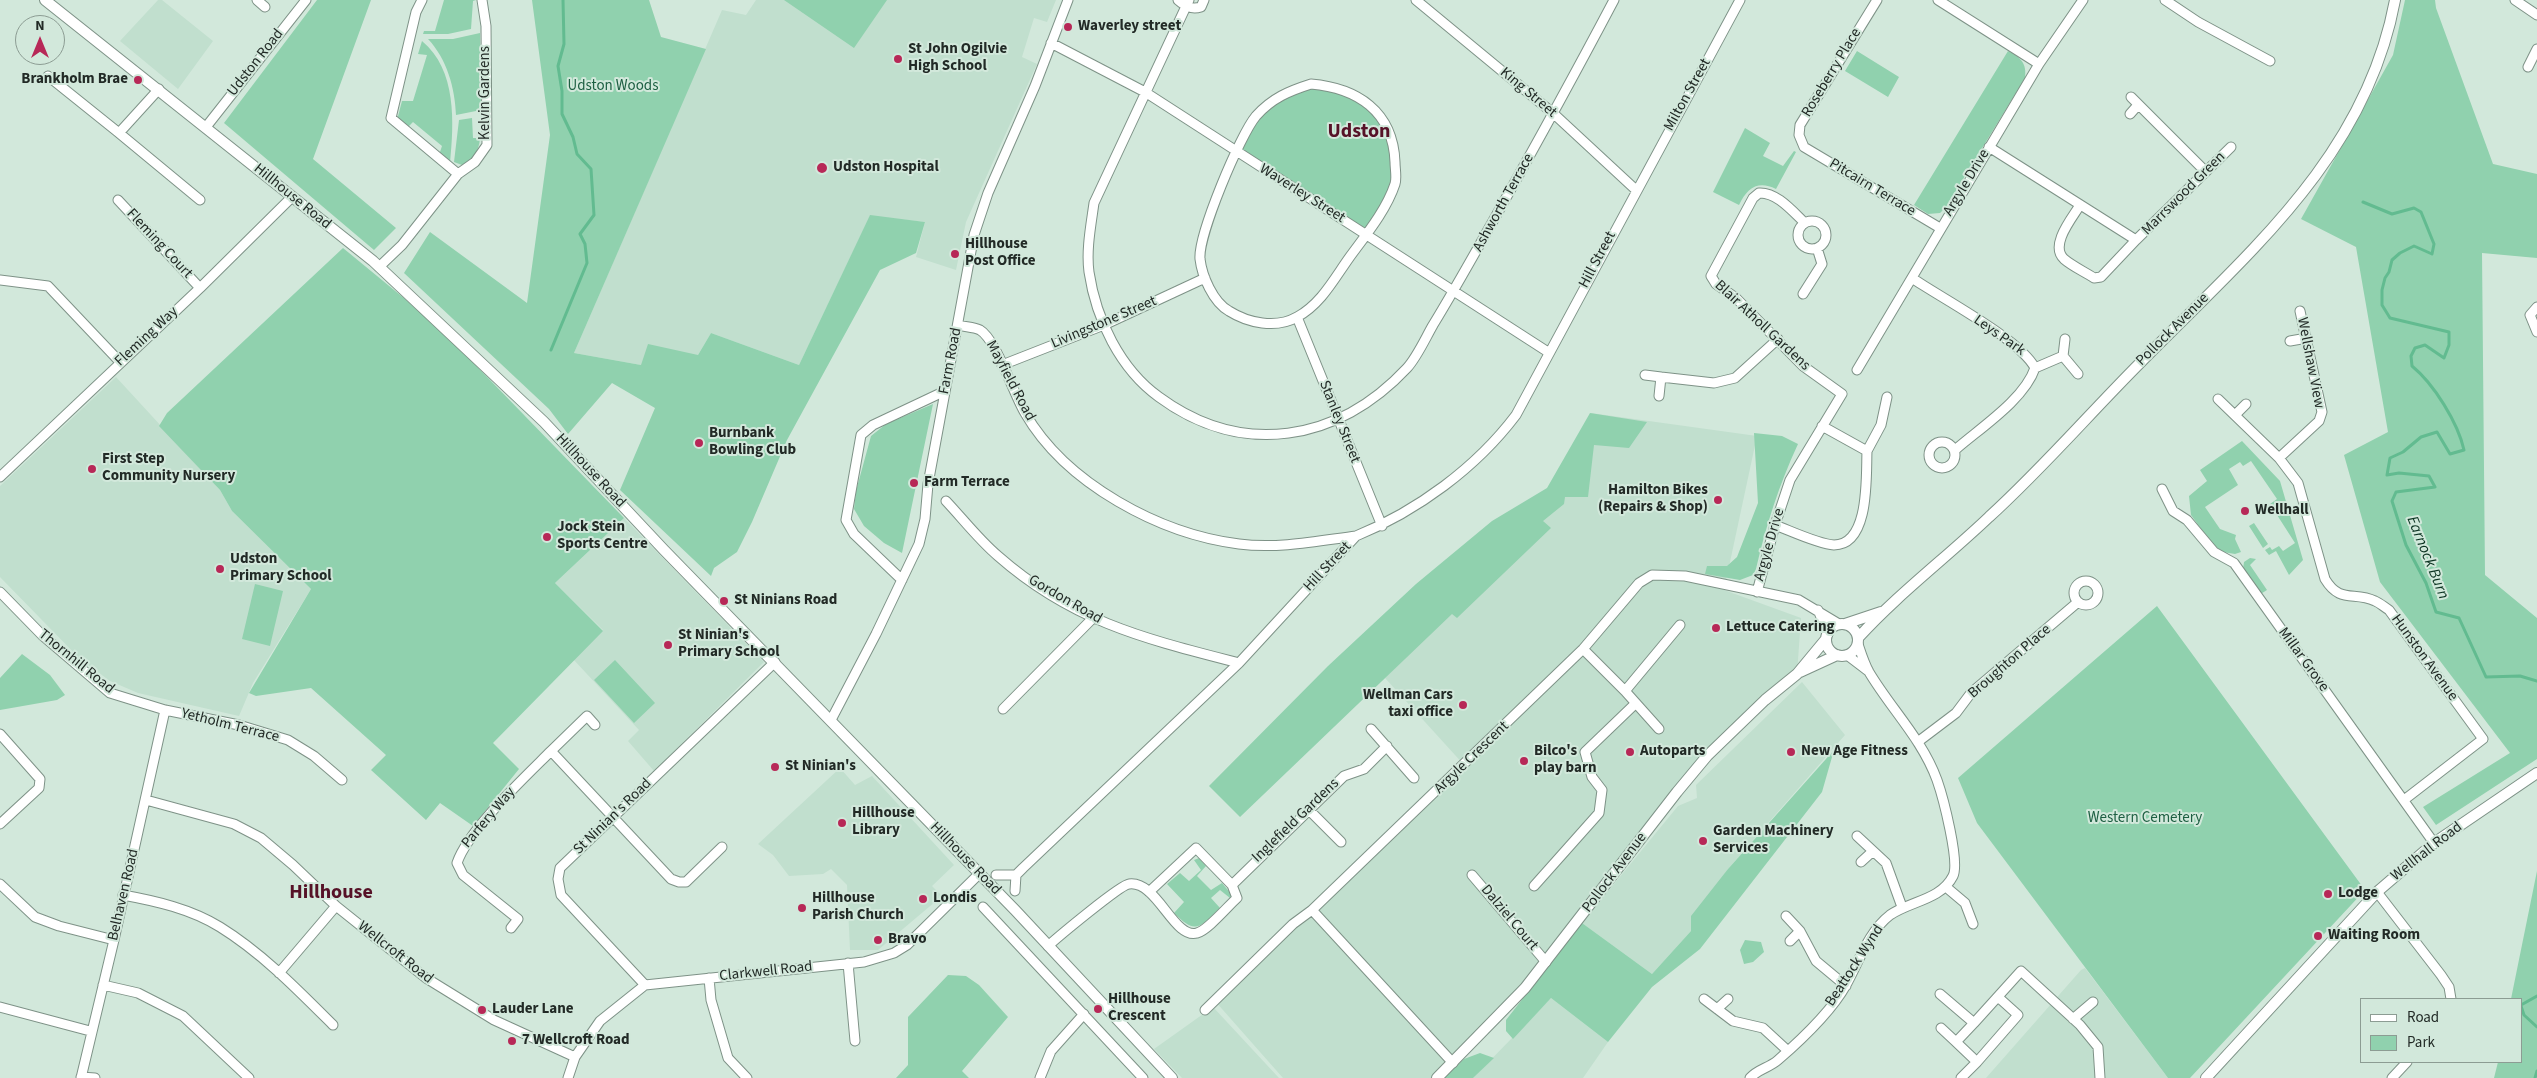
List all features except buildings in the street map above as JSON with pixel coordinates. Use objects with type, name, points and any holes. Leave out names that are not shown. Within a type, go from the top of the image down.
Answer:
[{"type":"street","name":"Hillhouse Road","points":[[44,0],[159,89],[379,267],[544,422],[664,550],[831,720],[1172,1078]]},
{"type":"street","points":[[257,0],[265,6]]},
{"type":"street","name":"Udston Road","points":[[206,127],[306,0]]},
{"type":"street","points":[[422,0],[416,12],[391,118],[458,174]]},
{"type":"street","name":"Kelvin Gardens","points":[[379,267],[402,246],[458,174],[476,162],[487,145],[486,26],[482,0]]},
{"type":"street","name":"Farm Road","points":[[831,720],[902,580],[918,544],[925,519],[928,484],[974,235],[985,201],[1068,0]]},
{"type":"street","points":[[1178,0],[1188,3],[1194,9],[1201,7],[1204,0]]},
{"type":"street","name":"King Street","points":[[1416,0],[1554,114],[1636,190]]},
{"type":"street","name":"Ashworth Terrace","points":[[1188,3],[1094,204],[1090,233],[1089,271],[1104,325],[1115,349],[1146,387],[1189,417],[1220,427],[1255,434],[1288,434],[1318,428],[1360,409],[1408,367],[1454,292],[1554,114],[1614,0]]},
{"type":"street","name":"Milton Street","points":[[1636,190],[1740,0]]},
{"type":"street","name":"Roseberry Place","points":[[1804,147],[1799,136],[1800,125],[1877,0]]},
{"type":"street","points":[[1938,0],[2039,64]]},
{"type":"street","name":"Argyle Drive","points":[[1857,370],[2039,64],[2083,0]]},
{"type":"street","points":[[2165,0],[2198,22],[2270,61]]},
{"type":"street","name":"Pollock Avenue","points":[[1858,641],[1882,611],[1991,516],[2281,218],[2324,166],[2351,124],[2388,35],[2395,0]]},
{"type":"street","points":[[2515,0],[2537,15]]},
{"type":"street","name":"Waverley Street","points":[[1051,43],[1145,92],[1236,153],[1366,234],[1548,352]]},
{"type":"street","points":[[2528,67],[2537,49]]},
{"type":"street","points":[[48,76],[200,200]]},
{"type":"street","points":[[1311,84],[1336,86],[1368,103],[1389,127],[1395,154],[1395,183],[1366,234],[1318,302],[1297,317],[1274,325],[1250,320],[1227,310],[1215,296],[1205,278],[1200,258],[1202,235],[1236,153],[1256,116],[1282,93],[1311,84]]},
{"type":"street","points":[[119,133],[159,89]]},
{"type":"street","points":[[2131,98],[2205,171]]},
{"type":"street","points":[[2130,114],[2138,105]]},
{"type":"street","name":"Pitcairn Terrace","points":[[1804,147],[1940,228]]},
{"type":"street","name":"Marrswood Green","points":[[1989,147],[2136,240]]},
{"type":"street","name":"Marrswood Green","points":[[2080,205],[2060,240],[2059,249],[2062,258],[2094,278],[2102,277],[2136,240],[2231,147]]},
{"type":"street","name":"Hill Street","points":[[1016,876],[1239,663],[1356,536],[1382,526],[1430,496],[1464,470],[1502,434],[1516,415],[1636,190]]},
{"type":"street","name":"Blair Atholl Gardens","points":[[1803,294],[1822,264],[1817,248],[1824,241],[1825,232],[1815,222],[1805,223],[1786,205],[1769,194],[1759,193],[1753,198],[1711,276],[1716,284],[1736,298],[1803,366],[1842,394]]},
{"type":"street","name":"Fleming Way","points":[[0,476],[200,288],[292,197]]},
{"type":"street","name":"Fleming Court","points":[[118,200],[200,288]]},
{"type":"street","points":[[1805,223],[1798,233],[1799,242],[1806,248],[1817,248]]},
{"type":"street","name":"Livingstone Street","points":[[1002,366],[1104,325],[1205,278]]},
{"type":"street","name":"Leys Park","points":[[1912,278],[2014,344],[2030,359],[2035,368],[2032,378],[2015,398],[1955,450]]},
{"type":"street","points":[[0,280],[48,286],[120,362]]},
{"type":"street","points":[[2537,306],[2530,314],[2537,332]]},
{"type":"street","name":"Wellshaw View","points":[[2279,458],[2319,421],[2322,412],[2300,311]]},
{"type":"street","name":"Stanley Street","points":[[1297,317],[1382,526]]},
{"type":"street","name":"Mayfield Road","points":[[958,325],[980,330],[990,339],[1026,416],[1060,457],[1106,494],[1132,510],[1189,534],[1240,544],[1279,546],[1356,536]]},
{"type":"street","points":[[2290,341],[2306,338]]},
{"type":"street","points":[[1644,375],[1714,383],[1735,378],[1778,339]]},
{"type":"street","points":[[2065,339],[2063,356],[2078,374]]},
{"type":"street","points":[[2035,368],[2063,356]]},
{"type":"street","points":[[1659,396],[1661,377]]},
{"type":"street","points":[[902,580],[854,534],[846,520],[861,435],[873,425],[945,392]]},
{"type":"street","name":"Argyle Drive","points":[[1758,592],[1775,525],[1790,480],[1842,394]]},
{"type":"street","points":[[1775,525],[1833,545],[1846,543],[1855,535],[1866,498],[1867,451],[1881,425],[1887,397]]},
{"type":"street","name":"Hunston Avenue","points":[[2218,399],[2279,458],[2298,483],[2325,579],[2329,586],[2337,594],[2374,600],[2389,610],[2483,739],[2404,800]]},
{"type":"street","points":[[2235,415],[2246,404]]},
{"type":"street","points":[[1822,426],[1867,451]]},
{"type":"street","name":"Millar Grove","points":[[2162,489],[2173,511],[2187,520],[2214,552],[2234,563],[2434,843]]},
{"type":"street","name":"Gordon Road","points":[[946,500],[997,556],[1038,588],[1092,619],[1147,640],[1239,663]]},
{"type":"street","name":"Argyle Crescent","points":[[1205,1010],[1293,924],[1312,910],[1583,649],[1639,583],[1652,575],[1686,576],[1799,600],[1842,624]]},
{"type":"street","name":"Thornhill Road","points":[[0,592],[42,635],[110,693],[165,710]]},
{"type":"street","name":"Broughton Place","points":[[1919,741],[1956,713],[1971,693],[2078,602]]},
{"type":"street","points":[[1818,610],[1827,636],[1828,646],[1869,671]]},
{"type":"street","name":"Pollock Avenue","points":[[1842,624],[1882,611]]},
{"type":"street","points":[[1003,709],[1092,619]]},
{"type":"street","points":[[1625,690],[1680,624]]},
{"type":"street","points":[[1827,636],[1832,627],[1842,624],[1856,632],[1869,671],[1919,741],[1937,780],[1949,825],[1955,859],[1954,874],[1946,887],[1966,903],[1973,924]]},
{"type":"street","name":"Pollock Avenue","points":[[1437,1078],[1500,1016],[1546,962],[1707,756],[1765,700],[1797,674],[1827,636]]},
{"type":"street","points":[[1842,655],[1858,641]]},
{"type":"street","points":[[1583,649],[1625,690],[1660,730]]},
{"type":"street","name":"Pollock Avenue","points":[[1797,674],[1842,655]]},
{"type":"street","name":"St Ninian's Road","points":[[644,985],[561,895],[558,879],[560,868],[775,662]]},
{"type":"street","points":[[1534,886],[1599,813],[1602,790],[1592,777],[1585,752],[1636,704]]},
{"type":"street","name":"Yetholm Terrace","points":[[165,710],[239,725],[288,740],[314,756],[342,780]]},
{"type":"street","name":"Belhaven Road","points":[[81,1077],[90,1031],[114,940],[165,710]]},
{"type":"street","points":[[595,725],[587,716],[551,751],[671,879],[686,882],[722,847]]},
{"type":"street","points":[[1371,729],[1414,778]]},
{"type":"street","points":[[0,734],[40,779],[40,788],[0,824]]},
{"type":"street","name":"Inglefield Gardens","points":[[1232,885],[1344,776],[1364,768],[1387,746]]},
{"type":"street","name":"Parfery Way","points":[[511,928],[518,919],[463,875],[458,863],[462,850],[486,820],[515,786],[551,751]]},
{"type":"street","name":"Wellhall Road","points":[[2206,1078],[2377,892],[2434,843],[2537,773]]},
{"type":"street","name":"Wellcroft Road","points":[[146,800],[234,824],[261,838],[294,865],[336,906],[426,978],[494,1020],[575,1057]]},
{"type":"street","points":[[1309,810],[1341,842]]},
{"type":"street","points":[[1857,836],[1886,864],[1902,907]]},
{"type":"street","points":[[1048,946],[1068,927],[1088,915],[1122,887],[1130,884],[1139,885],[1150,892],[1183,930],[1197,934],[1237,898],[1232,885],[1196,848],[1150,892]]},
{"type":"street","points":[[1861,862],[1873,850]]},
{"type":"street","name":"Clarkwell Road","points":[[644,985],[864,962],[894,953],[919,934],[979,874]]},
{"type":"street","points":[[996,875],[1016,876],[1015,892]]},
{"type":"street","name":"Dalziel Court","points":[[1472,875],[1546,962]]},
{"type":"street","points":[[0,884],[35,916],[64,928],[114,940]]},
{"type":"street","name":"Beattock Wynd","points":[[1750,1078],[1756,1070],[1776,1062],[1810,1030],[1846,986],[1855,965],[1879,927],[1889,916],[1902,907],[1924,900],[1946,887]]},
{"type":"street","points":[[2377,892],[2441,975],[2449,987],[2451,998]]},
{"type":"street","points":[[123,895],[161,902],[220,926],[279,973],[333,1025]]},
{"type":"street","points":[[279,973],[336,906]]},
{"type":"street","name":"Hillhouse Road","points":[[983,906],[1143,1078]]},
{"type":"street","points":[[1312,910],[1453,1063]]},
{"type":"street","points":[[1786,916],[1800,931],[1816,961],[1846,986]]},
{"type":"street","points":[[1790,941],[1800,931]]},
{"type":"street","points":[[848,963],[855,1041]]},
{"type":"street","points":[[1956,1042],[2021,971],[2073,1019],[2098,1047],[2100,1078]]},
{"type":"street","points":[[709,978],[711,1000],[728,1058],[746,1078]]},
{"type":"street","points":[[103,985],[138,993],[183,1016],[249,1078]]},
{"type":"street","points":[[568,1078],[575,1057],[600,1021],[644,985]]},
{"type":"street","points":[[1940,994],[1974,1023]]},
{"type":"street","points":[[1962,1078],[2018,1015],[1998,997]]},
{"type":"street","points":[[1704,998],[1733,1021],[1763,1028],[1788,1051]]},
{"type":"street","points":[[1717,1009],[1728,999]]},
{"type":"street","points":[[2073,1019],[2093,1002]]},
{"type":"street","points":[[0,1007],[90,1031]]},
{"type":"street","points":[[1040,1078],[1051,1051],[1084,1014]]},
{"type":"street","points":[[1941,1028],[1977,1062]]},
{"type":"street","points":[[2392,1078],[2406,1063]]},
{"type":"street","points":[[81,1077],[95,1078]]},
{"type":"shaded area","points":[[158,0],[162,0],[213,41],[178,89],[120,41]]},
{"type":"shaded area","name":"Udston Hospital","points":[[756,0],[1056,0],[1047,22],[1034,18],[1022,57],[1037,64],[966,222],[956,270],[916,257],[925,222],[870,216],[799,365],[711,333],[698,355],[641,365],[574,353],[722,10],[746,15]]},
{"type":"shaded area","points":[[116,377],[220,490],[232,511],[311,589],[253,683],[239,716],[138,693],[110,681],[80,659],[0,577],[0,486]]},
{"type":"shaded area","points":[[1591,413],[1757,436],[1724,590],[1801,618],[1797,674],[1732,731],[1525,988],[1437,1078],[1283,1078],[1215,1001],[1465,766],[1385,678],[1526,534]]},
{"type":"shaded area","name":"St Ninian's Primary School","points":[[624,518],[764,662],[654,771],[628,741],[639,730],[573,659],[603,630],[555,583]]},
{"type":"shaded area","points":[[1802,682],[1845,735],[1728,869],[1691,931],[1652,974],[1582,923],[1678,806],[1697,798],[1696,785]]},
{"type":"shaded area","points":[[840,768],[855,785],[872,776],[954,865],[932,886],[942,896],[878,950],[850,950],[847,885],[831,869],[823,874],[789,876],[773,855],[758,844]]},
{"type":"shaded area","points":[[2085,968],[2168,1078],[1986,1078],[2081,970]]},
{"type":"shaded area","points":[[1551,998],[1608,1042],[1583,1078],[1473,1078]]},
{"type":"shaded area","points":[[1213,1007],[1279,1078],[1182,1078],[1154,1049]]},
{"type":"green space","points":[[317,0],[371,0],[313,159],[396,228],[374,250],[224,123]]},
{"type":"green space","points":[[444,0],[476,0],[473,1],[471,29],[448,34],[423,34],[424,31],[435,31]]},
{"type":"green space","name":"Udston Woods","points":[[532,0],[649,0],[661,37],[706,49],[574,353],[641,365],[648,344],[698,355],[711,333],[799,365],[870,215],[925,222],[916,253],[880,270],[787,440],[737,552],[714,568],[711,576],[620,490],[655,408],[612,383],[568,434],[549,409],[404,273],[430,232],[527,303],[550,135]]},
{"type":"green space","points":[[784,0],[887,0],[854,48]]},
{"type":"green space","points":[[2405,0],[2435,0],[2436,8],[2493,164],[2537,174],[2537,258],[2482,253],[2485,575],[2537,618],[2537,759],[2436,825],[2423,807],[2510,753],[2380,582],[2344,455],[2388,432],[2356,247],[2301,219],[2393,55]]},
{"type":"green space","points":[[480,33],[481,110],[456,115],[449,74],[435,47],[428,39],[453,39]]},
{"type":"green space","points":[[422,41],[442,67],[451,98],[452,131],[450,163],[439,155],[442,146],[413,122],[408,127],[397,120],[402,101],[413,101],[427,55],[418,54]]},
{"type":"green space","points":[[1857,51],[1899,77],[1888,97],[1845,71]]},
{"type":"green space","points":[[2008,51],[2022,61],[2025,68],[2025,78],[1946,207],[1940,213],[1928,214],[1914,205]]},
{"type":"green space","points":[[1311,84],[1368,103],[1389,127],[1395,183],[1366,234],[1236,153],[1250,127],[1264,109],[1283,95]]},
{"type":"green space","points":[[472,118],[473,138],[480,138],[479,143],[473,157],[462,165],[454,162],[459,120]]},
{"type":"green space","points":[[1745,128],[1770,143],[1763,156],[1783,166],[1794,151],[1796,152],[1776,189],[1764,185],[1754,187],[1749,190],[1739,205],[1713,192]]},
{"type":"green space","points":[[343,248],[405,299],[458,347],[624,518],[555,583],[603,631],[493,743],[519,769],[473,826],[440,803],[426,820],[371,770],[386,755],[311,688],[256,696],[249,693],[311,589],[232,511],[220,490],[159,426],[167,413]]},
{"type":"green space","points":[[933,404],[902,553],[884,543],[864,526],[854,509],[856,491],[871,436],[886,424]]},
{"type":"green space","points":[[1590,413],[1647,422],[1629,448],[1594,445],[1588,497],[1565,497],[1564,504],[1543,521],[1551,528],[1457,618],[1452,614],[1240,817],[1209,786],[1328,666],[1416,584],[1492,521],[1547,488]]},
{"type":"green space","points":[[1754,433],[1782,436],[1798,444],[1774,505],[1756,569],[1753,575],[1740,580],[1705,574],[1707,566],[1727,566],[1737,557],[1758,503]]},
{"type":"green space","points":[[2242,441],[2280,481],[2303,560],[2289,575],[2276,551],[2269,555],[2265,550],[2270,547],[2272,550],[2279,546],[2283,551],[2295,543],[2270,504],[2277,499],[2251,461],[2243,466],[2240,462],[2229,469],[2238,485],[2205,507],[2220,529],[2236,535],[2235,539],[2241,552],[2235,554],[2217,551],[2191,515],[2189,496],[2207,481],[2200,470]]},
{"type":"green space","points":[[2254,523],[2268,544],[2263,548],[2249,526]]},
{"type":"green space","points":[[2250,558],[2256,559],[2250,565],[2267,590],[2259,595],[2243,569],[2244,562]]},
{"type":"green space","points":[[255,584],[283,591],[270,646],[242,639]]},
{"type":"green space","name":"Western Cemetery","points":[[2157,606],[2365,890],[2190,1078],[2168,1078],[1977,823],[1958,778]]},
{"type":"green space","points":[[22,654],[50,675],[65,695],[57,700],[0,710],[0,678]]},
{"type":"green space","points":[[615,660],[655,703],[634,723],[594,680]]},
{"type":"green space","points":[[1834,750],[1822,792],[1700,949],[1652,987],[1608,1042],[1551,998],[1513,1039],[1506,1031],[1506,1020],[1582,923],[1652,974],[1691,931],[1691,916],[1728,869]]},
{"type":"green space","points":[[1199,858],[1206,866],[1197,876],[1211,890],[1222,883],[1232,895],[1230,898],[1220,890],[1211,898],[1220,908],[1202,924],[1193,926],[1181,920],[1174,913],[1184,902],[1167,884],[1180,873],[1189,881],[1201,870],[1194,860]]},
{"type":"green space","points":[[2537,871],[2537,1078],[2494,1078],[2498,1063],[2522,1063],[2522,998],[2511,998]]},
{"type":"green space","points":[[1745,940],[1761,942],[1764,952],[1753,962],[1744,964],[1740,950]]},
{"type":"green space","points":[[948,975],[966,976],[979,985],[1008,1017],[962,1071],[969,1078],[896,1078],[908,1065],[908,1017]]},
{"type":"green space","points":[[1480,1053],[1494,1058],[1473,1078],[1444,1078],[1464,1059]]},
{"type":"waterway","points":[[551,350],[587,263],[585,244],[580,234],[594,215],[591,169],[577,154],[573,137],[562,114],[562,91],[558,66],[564,44],[563,0]]},
{"type":"waterway","name":"Earnock Burn","points":[[2363,202],[2392,214],[2414,208],[2421,212],[2434,244],[2432,254],[2414,246],[2400,253],[2392,260],[2382,290],[2382,305],[2390,318],[2449,332],[2449,345],[2444,358],[2425,345],[2415,348],[2411,356],[2412,366],[2437,393],[2451,416],[2464,450],[2450,454],[2437,432],[2421,437],[2403,452],[2390,458],[2387,475],[2399,473],[2429,476],[2435,487],[2396,492],[2392,501],[2406,545],[2426,583],[2436,612],[2459,618],[2486,677],[2520,676],[2537,681]]},
{"type":"waterway","name":"Earnock Burn","points":[[2522,1004],[2537,996]]},
{"type":"waterway","name":"Earnock Burn","points":[[2522,1009],[2524,1015],[2537,1027]]},
{"type":"waterway","name":"Earnock Burn","points":[[2535,1078],[2537,1071]]},
{"type":"place","name":"Waverley street","points":[[1068,27]]},
{"type":"place","name":"St John Ogilvie High School","points":[[898,59]]},
{"type":"place","name":"Brankholm Brae","points":[[138,80]]},
{"type":"place","name":"Udston Hospital","points":[[822,168]]},
{"type":"place","name":"Hillhouse Post Office","points":[[955,254]]},
{"type":"place","name":"Burnbank Bowling Club","points":[[699,443]]},
{"type":"place","name":"First Step Community Nursery","points":[[92,469]]},
{"type":"place","name":"Farm Terrace","points":[[914,483]]},
{"type":"place","name":"Hamilton Bikes (Repairs & Shop)","points":[[1718,500]]},
{"type":"place","name":"Wellhall","points":[[2245,511]]},
{"type":"place","name":"Jock Stein Sports Centre","points":[[547,537]]},
{"type":"place","name":"Udston Primary School","points":[[220,569]]},
{"type":"place","name":"St Ninians Road","points":[[724,601]]},
{"type":"place","name":"Lettuce Catering","points":[[1716,628]]},
{"type":"place","name":"St Ninian's Primary School","points":[[668,645]]},
{"type":"place","name":"Wellman Cars taxi office","points":[[1463,705]]},
{"type":"place","name":"Autoparts","points":[[1630,752]]},
{"type":"place","name":"New Age Fitness","points":[[1791,752]]},
{"type":"place","name":"Bilco's play barn","points":[[1524,761]]},
{"type":"place","name":"St Ninian's","points":[[775,767]]},
{"type":"place","name":"Hillhouse Library","points":[[842,823]]},
{"type":"place","name":"Garden Machinery Services","points":[[1703,841]]},
{"type":"place","name":"Lodge","points":[[2328,894]]},
{"type":"place","name":"Londis","points":[[923,899]]},
{"type":"place","name":"Hillhouse Parish Church","points":[[802,908]]},
{"type":"place","name":"Waiting Room","points":[[2318,936]]},
{"type":"place","name":"Bravo","points":[[878,940]]},
{"type":"place","name":"Hillhouse Crescent","points":[[1098,1009]]},
{"type":"place","name":"Lauder Lane","points":[[482,1010]]},
{"type":"place","name":"7 Wellcroft Road","points":[[512,1041]]},
{"type":"district","name":"Udston","points":[[1359,133]]},
{"type":"district","name":"Hillhouse","points":[[331,894]]}]
